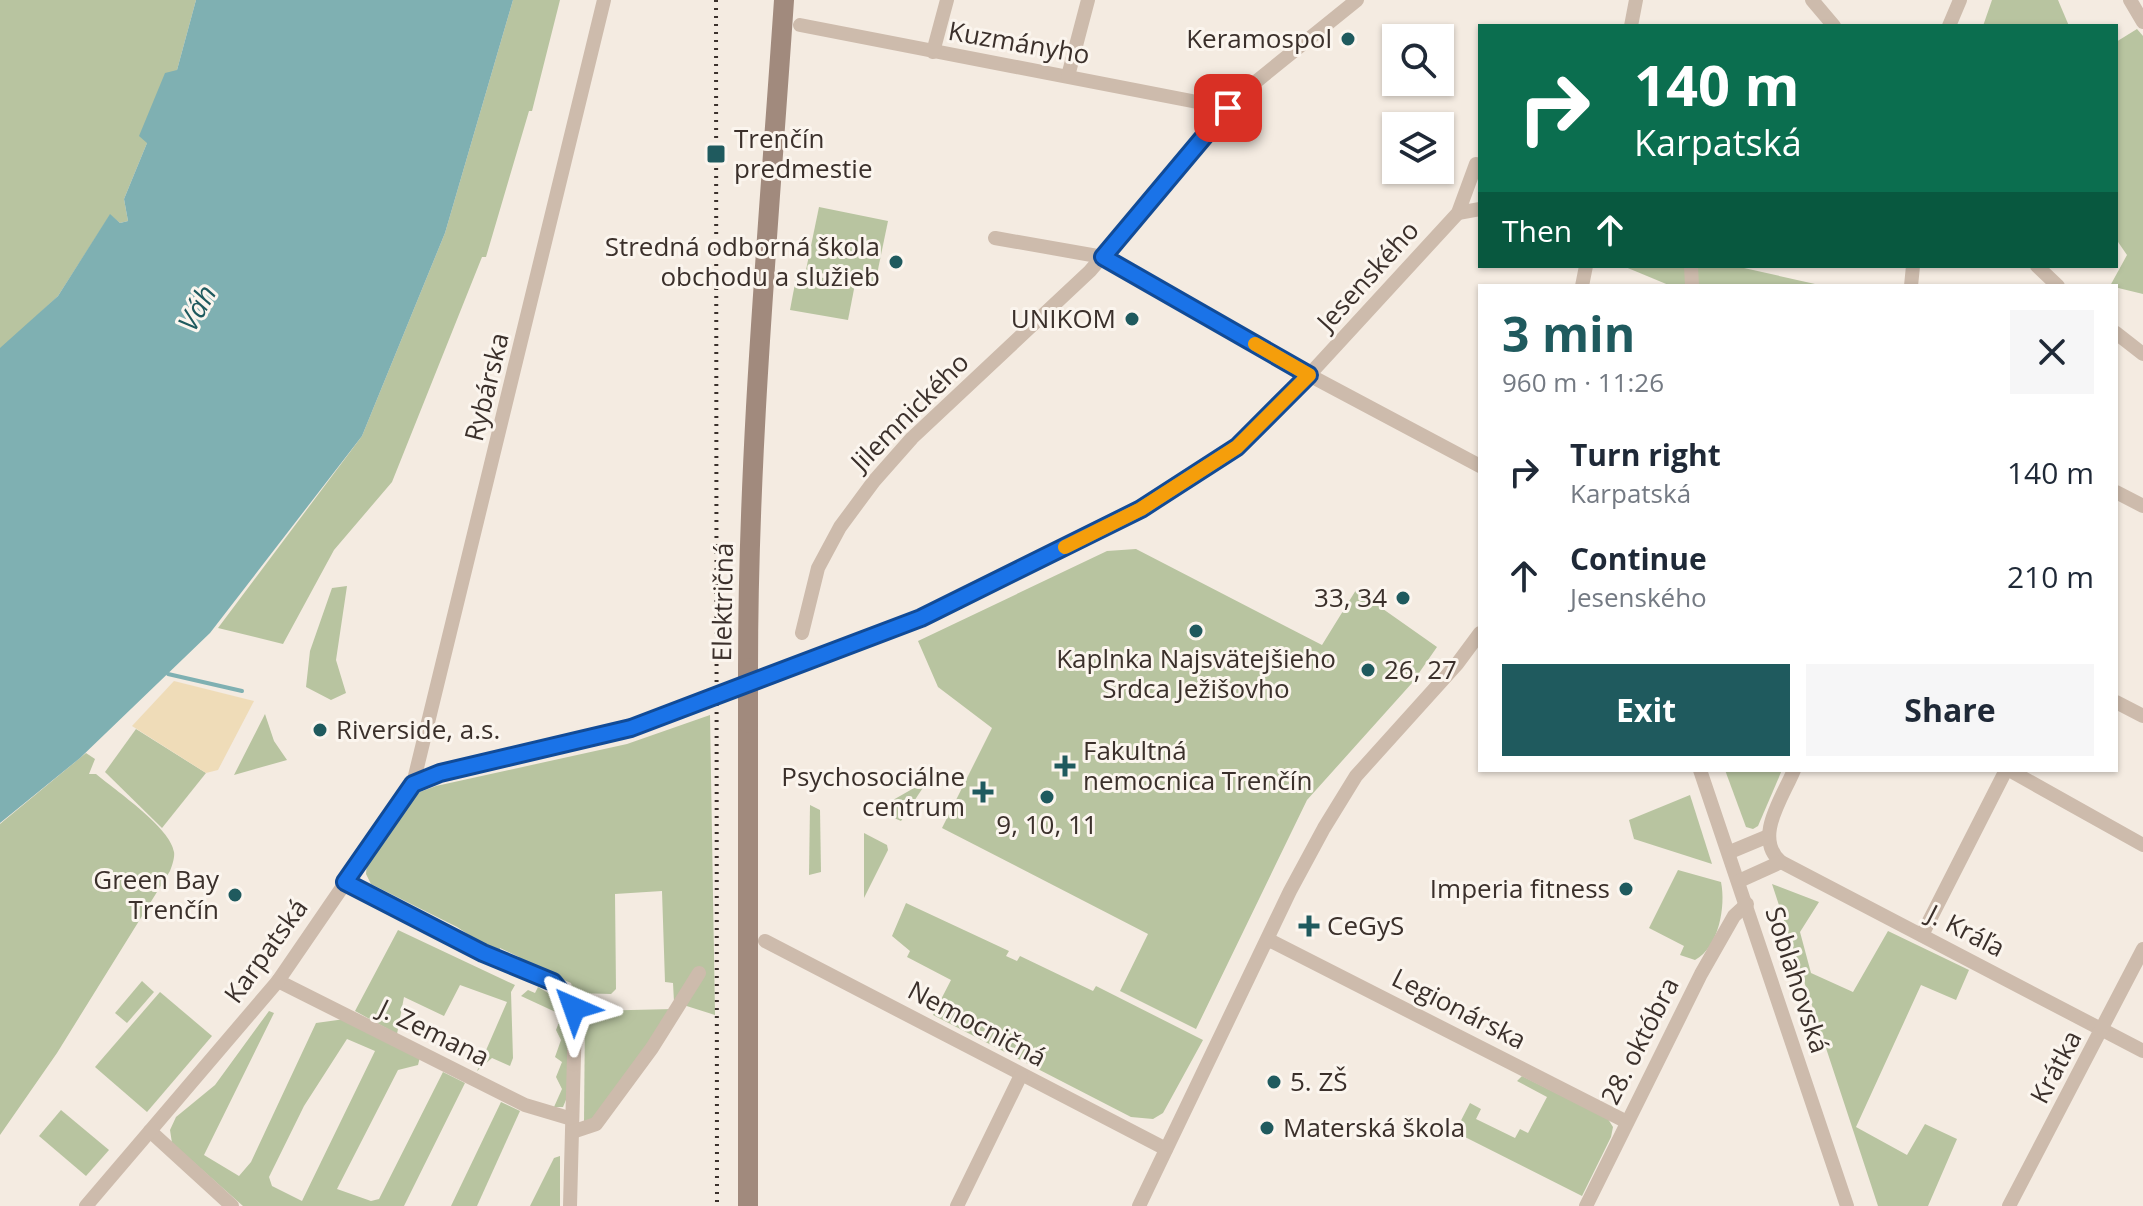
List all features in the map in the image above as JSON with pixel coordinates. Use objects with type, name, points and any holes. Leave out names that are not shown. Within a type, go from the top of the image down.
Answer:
[{"type":"main road","name":"Električná","points":[[748,1206],[748,570],[756,400],[784,0]]},
{"type":"street","name":"Rybárska","points":[[413,784],[604,0]]},
{"type":"street","points":[[933,52],[947,0]]},
{"type":"street","points":[[1068,76],[1088,0]]},
{"type":"street","name":"Jilemnického","points":[[802,633],[818,568],[854,504],[912,438],[1103,257],[1228,108],[1257,79],[1357,0]]},
{"type":"street","points":[[1631,24],[1636,0]]},
{"type":"street","points":[[1812,0],[1832,24]]},
{"type":"street","points":[[1950,24],[1960,0]]},
{"type":"street","points":[[2130,0],[2143,22]]},
{"type":"street","name":"Kuzmányho","points":[[800,25],[1228,108]]},
{"type":"street","name":"Jesenského","points":[[413,784],[444,772],[607,735],[686,709],[921,618],[1141,509],[1237,447],[1309,375],[1458,213],[1478,164]]},
{"type":"street","points":[[1458,213],[1478,209]]},
{"type":"street","points":[[995,238],[1103,257],[1309,375],[1478,465]]},
{"type":"street","points":[[2039,268],[2056,284]]},
{"type":"street","points":[[2118,335],[2143,354]]},
{"type":"street","points":[[2118,493],[2143,506]]},
{"type":"street","points":[[1139,1206],[1290,891],[1356,776],[1478,635]]},
{"type":"street","points":[[2118,703],[2143,716]]},
{"type":"street","name":"Soblahovská","points":[[1701,772],[1847,1206]]},
{"type":"street","points":[[1739,881],[1772,850],[1793,772]]},
{"type":"street","points":[[1922,935],[2006,772]]},
{"type":"street","points":[[2011,772],[2143,845]]},
{"type":"street","name":"Karpatská","points":[[86,1206],[278,981],[413,784]]},
{"type":"street","points":[[1730,852],[1772,850]]},
{"type":"street","name":"J. Kráľa","points":[[1772,850],[1922,935],[2143,1051]]},
{"type":"street","points":[[345,882],[483,953],[553,982],[572,1002],[575,1018],[570,1206]]},
{"type":"street","name":"28. októbra","points":[[1586,1206],[1701,974],[1734,916],[1747,904]]},
{"type":"street","name":"Legionárska","points":[[1269,940],[1627,1122]]},
{"type":"street","name":"Nemocničná","points":[[765,941],[1166,1149]]},
{"type":"street","name":"Krátka","points":[[2009,1206],[2143,949]]},
{"type":"street","points":[[572,1125],[596,1124],[652,1048],[699,973]]},
{"type":"street","name":"J. Zemana","points":[[278,981],[525,1105],[572,1125]]},
{"type":"street","points":[[957,1206],[1021,1075]]},
{"type":"street","points":[[150,1131],[232,1206]]},
{"type":"green space","points":[[0,0],[196,0],[177,70],[124,199],[128,221],[120,223],[110,215],[58,296],[0,350]]},
{"type":"green space","points":[[513,0],[560,0],[532,111],[529,111],[486,257],[482,257],[392,482],[334,550],[283,644],[218,628],[362,436],[445,233]]},
{"type":"green space","points":[[1992,0],[2058,0],[2068,24],[1984,24]]},
{"type":"green space","points":[[2137,29],[2143,36],[2143,294],[2111,284],[2127,255],[2118,242],[2118,41]]},
{"type":"green space","points":[[819,207],[888,221],[875,284],[806,270]]},
{"type":"green space","points":[[1628,268],[1744,268],[1815,284],[1666,284]]},
{"type":"green space","points":[[797,273],[855,284],[848,320],[790,310]]},
{"type":"green space","points":[[1136,549],[1322,645],[1356,590],[1437,647],[1412,683],[1307,800],[1196,1029],[1120,991],[1148,934],[942,828],[992,728],[938,687],[918,641],[1107,551]]},
{"type":"green space","points":[[347,586],[336,660],[346,693],[331,700],[306,687],[310,651],[332,588]]},
{"type":"green space","points":[[265,714],[274,741],[287,760],[234,775]]},
{"type":"green space","points":[[710,715],[715,1015],[674,1002],[673,983],[665,982],[662,891],[615,894],[616,989],[611,994],[574,993],[571,983],[521,966],[519,957],[500,948],[500,955],[457,927],[371,884],[366,874],[367,862],[409,796],[436,786],[627,744]]},
{"type":"green space","points":[[136,729],[206,773],[162,828],[105,772]]},
{"type":"green space","points":[[86,753],[95,759],[89,774],[96,774],[128,799],[171,842],[173,862],[57,1053],[0,1135],[0,824]]},
{"type":"green space","points":[[1726,772],[1781,772],[1758,826],[1753,829],[1746,827]]},
{"type":"green space","points":[[928,780],[901,821],[878,811],[879,808]]},
{"type":"green space","points":[[1690,795],[1712,864],[1634,839],[1629,820]]},
{"type":"green space","points":[[810,805],[820,810],[821,872],[809,875]]},
{"type":"green space","points":[[864,833],[887,845],[888,850],[864,898]]},
{"type":"green space","points":[[1678,870],[1721,882],[1719,925],[1710,946],[1695,960],[1680,955],[1684,946],[1649,928]]},
{"type":"green space","points":[[1772,884],[1819,902],[1800,932],[1811,973],[1853,992],[1888,931],[1969,970],[1956,1000],[1921,985],[1856,1127],[1907,1155],[1925,1124],[1957,1139],[1928,1206],[1878,1206]]},
{"type":"green space","points":[[906,903],[1009,951],[1006,956],[1017,961],[1020,956],[1093,991],[1096,986],[1203,1040],[1163,1113],[1153,1119],[1131,1117],[933,1015],[951,980],[907,957],[910,951],[892,936]]},
{"type":"green space","points":[[398,930],[515,985],[511,992],[513,1058],[510,1066],[492,1058],[477,1071],[507,1002],[460,985],[444,1016],[404,997],[397,1034],[355,1011]]},
{"type":"green space","points":[[142,981],[154,992],[127,1023],[115,1013]]},
{"type":"green space","points":[[538,987],[560,1000],[567,1014],[568,1095],[563,1107],[554,1107],[562,1089],[556,1077],[562,1062],[555,1057],[561,1040],[556,1030],[562,1015],[521,996],[528,990],[535,993]]},
{"type":"green space","points":[[160,992],[212,1036],[147,1112],[95,1067]]},
{"type":"green space","points":[[674,1009],[595,1121],[584,1123],[585,1015],[588,1011]]},
{"type":"green space","points":[[269,1011],[274,1013],[204,1155],[239,1176],[251,1162],[316,1023],[345,1019],[420,1057],[418,1065],[398,1070],[337,1189],[371,1201],[379,1199],[443,1072],[465,1083],[404,1206],[243,1206],[172,1143],[170,1130],[176,1117],[215,1085]],"holes":[[[347,1039],[375,1051],[302,1201],[272,1186],[269,1177],[304,1106]]]},
{"type":"green space","points":[[1522,1076],[1608,1119],[1613,1127],[1582,1196],[1455,1132],[1470,1103],[1481,1109],[1476,1119],[1515,1138],[1520,1129],[1528,1133],[1547,1097],[1517,1081]]},
{"type":"green space","points":[[501,1102],[520,1111],[477,1206],[451,1206]]},
{"type":"green space","points":[[61,1110],[109,1150],[86,1176],[39,1136]]},
{"type":"green space","points":[[560,1156],[560,1206],[530,1206],[554,1158]]},
{"type":"sand","points":[[174,681],[254,701],[218,770],[206,773],[132,726]]},
{"type":"water","name":"Váh","points":[[196,0],[513,0],[445,233],[362,436],[210,633],[80,758],[0,823],[0,348],[58,296],[110,214],[120,223],[128,221],[124,199],[147,143],[139,136],[165,73],[177,70]]},
{"type":"waterway","points":[[168,674],[242,691]]},
{"type":"railway","points":[[716,0],[717,1206]]},
{"type":"slow traffic","points":[[1065,547],[1141,509],[1237,447],[1309,375],[1255,344]]},
{"type":"place","name":"Keramospol","points":[[1348,39]]},
{"type":"place","name":"Trenčín predmestie","points":[[716,154]]},
{"type":"place","name":"Stredná odborná škola obchodu a služieb","points":[[896,262]]},
{"type":"place","name":"UNIKOM","points":[[1132,319]]},
{"type":"place","name":"33, 34","points":[[1403,598]]},
{"type":"place","name":"Kaplnka Najsvätejšieho Srdca Ježišovho","points":[[1196,631]]},
{"type":"place","name":"26, 27","points":[[1368,670]]},
{"type":"place","name":"Riverside, a.s.","points":[[320,730]]},
{"type":"place","name":"Fakultná nemocnica Trenčín","points":[[1065,766]]},
{"type":"place","name":"Psychosociálne centrum","points":[[983,792]]},
{"type":"place","name":"9, 10, 11","points":[[1047,797]]},
{"type":"place","name":"Imperia fitness","points":[[1626,889]]},
{"type":"place","name":"Green Bay Trenčín","points":[[235,895]]},
{"type":"place","name":"CeGyS","points":[[1309,926]]},
{"type":"place","name":"5. ZŠ","points":[[1274,1082]]},
{"type":"place","name":"Materská škola","points":[[1267,1128]]},
{"type":"route","points":[[574,1008],[553,982],[483,953],[345,882],[392,811],[413,784],[440,773],[631,728],[770,678],[921,618],[1141,509],[1237,447],[1309,375],[1103,257],[1228,108]]}]
